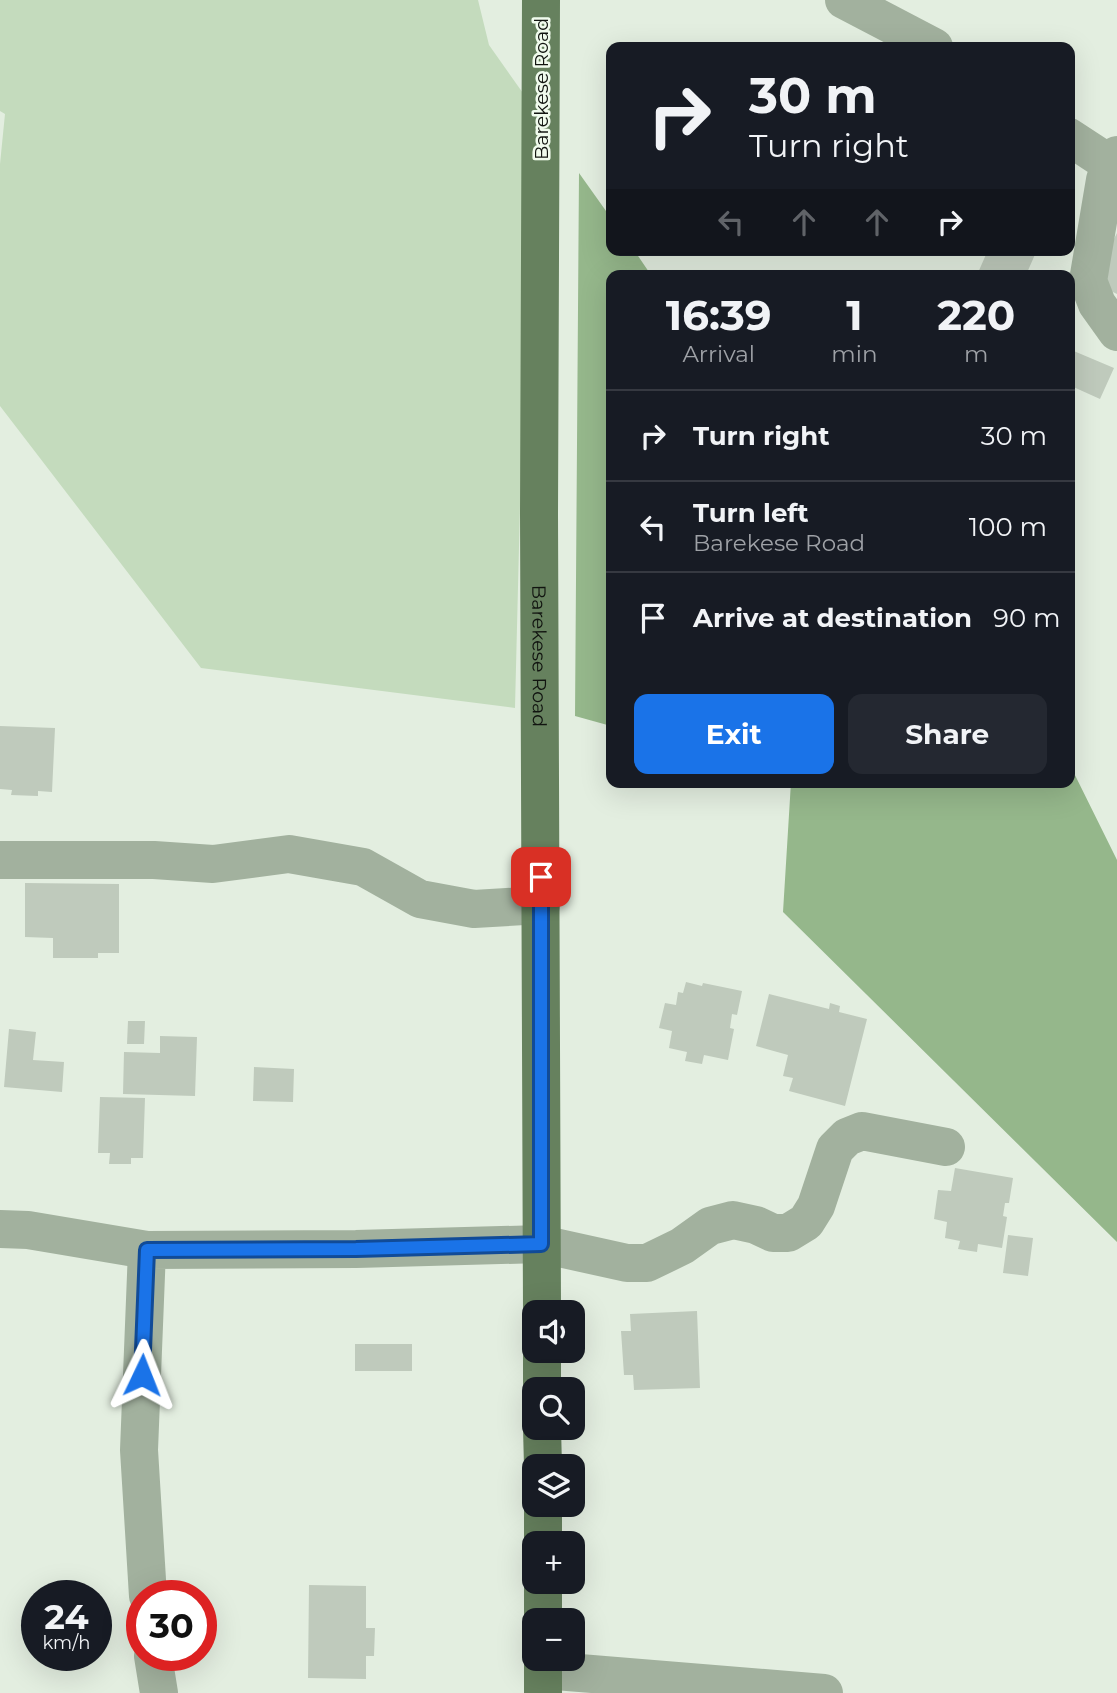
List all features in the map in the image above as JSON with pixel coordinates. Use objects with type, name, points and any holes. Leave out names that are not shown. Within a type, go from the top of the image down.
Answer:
[{"type":"main road","name":"Barekese Road","points":[[541,0],[539,486],[542,1300]]},
{"type":"street","points":[[844,0],[924,42]]},
{"type":"street","points":[[1075,140],[1113,159],[1105,180],[1088,281],[1097,304],[1117,332]]},
{"type":"street","points":[[0,860],[154,860],[213,863],[289,854],[363,867],[420,899],[474,909],[541,905]]},
{"type":"street","points":[[0,1229],[28,1230],[147,1250],[356,1249],[541,1244],[627,1263],[647,1263],[682,1245],[710,1226],[733,1220],[756,1225],[773,1233],[789,1233],[806,1222],[816,1206],[835,1149],[847,1137],[862,1131],[946,1147]]},
{"type":"street","points":[[147,1250],[139,1450],[147,1580]]},
{"type":"street","points":[[155,1671],[159,1693]]},
{"type":"street","points":[[543,1674],[824,1693]]},
{"type":"green space","points":[[0,0],[478,0],[489,45],[530,103],[515,708],[201,668],[0,406],[0,164],[5,114],[0,111]]},
{"type":"green space","points":[[579,173],[606,211],[606,256],[638,256],[648,270],[606,270],[606,725],[575,716]]},
{"type":"green space","points":[[1075,775],[1117,860],[1117,1242],[783,912],[791,788],[1075,788]]},
{"type":"building","points":[[1117,233],[1117,294],[1092,282]]},
{"type":"building","points":[[985,256],[1034,256],[1028,270],[979,270]]},
{"type":"building","points":[[1075,352],[1114,368],[1100,399],[1075,388]]},
{"type":"building","points":[[0,726],[55,728],[52,792],[38,791],[38,796],[11,795],[12,790],[0,789]]},
{"type":"building","points":[[25,883],[119,884],[119,953],[98,953],[98,958],[53,958],[53,938],[25,937]]},
{"type":"building","points":[[686,982],[742,991],[737,1015],[732,1014],[730,1028],[734,1029],[728,1060],[704,1055],[702,1064],[685,1061],[687,1052],[669,1048],[672,1031],[659,1028],[665,1003],[676,1005],[678,992],[683,993]]},
{"type":"building","points":[[769,994],[829,1009],[830,1003],[840,1006],[839,1012],[867,1019],[845,1106],[789,1091],[793,1078],[783,1076],[788,1055],[756,1046]]},
{"type":"building","points":[[128,1021],[145,1021],[144,1044],[127,1044]]},
{"type":"building","points":[[9,1029],[36,1032],[33,1060],[64,1062],[62,1092],[4,1087]]},
{"type":"building","points":[[160,1036],[197,1037],[195,1096],[123,1094],[124,1052],[160,1053]]},
{"type":"building","points":[[254,1067],[294,1069],[293,1102],[253,1101]]},
{"type":"building","points":[[100,1097],[145,1098],[143,1158],[131,1158],[131,1164],[109,1164],[110,1153],[98,1153]]},
{"type":"building","points":[[955,1168],[1013,1178],[1009,1203],[1005,1203],[1003,1216],[1007,1217],[1002,1248],[978,1244],[977,1252],[958,1249],[960,1241],[945,1238],[947,1222],[934,1219],[938,1190],[951,1191]]},
{"type":"building","points":[[1008,1235],[1033,1238],[1028,1276],[1003,1273]]},
{"type":"building","points":[[697,1311],[700,1388],[634,1390],[633,1375],[624,1375],[621,1331],[631,1331],[630,1314]]},
{"type":"building","points":[[355,1344],[412,1344],[412,1371],[355,1371]]},
{"type":"building","points":[[309,1585],[366,1586],[366,1628],[375,1628],[374,1656],[366,1656],[366,1679],[308,1678]]},
{"type":"route","points":[[142,1375],[147,1250],[356,1249],[541,1244],[541,877]]}]
